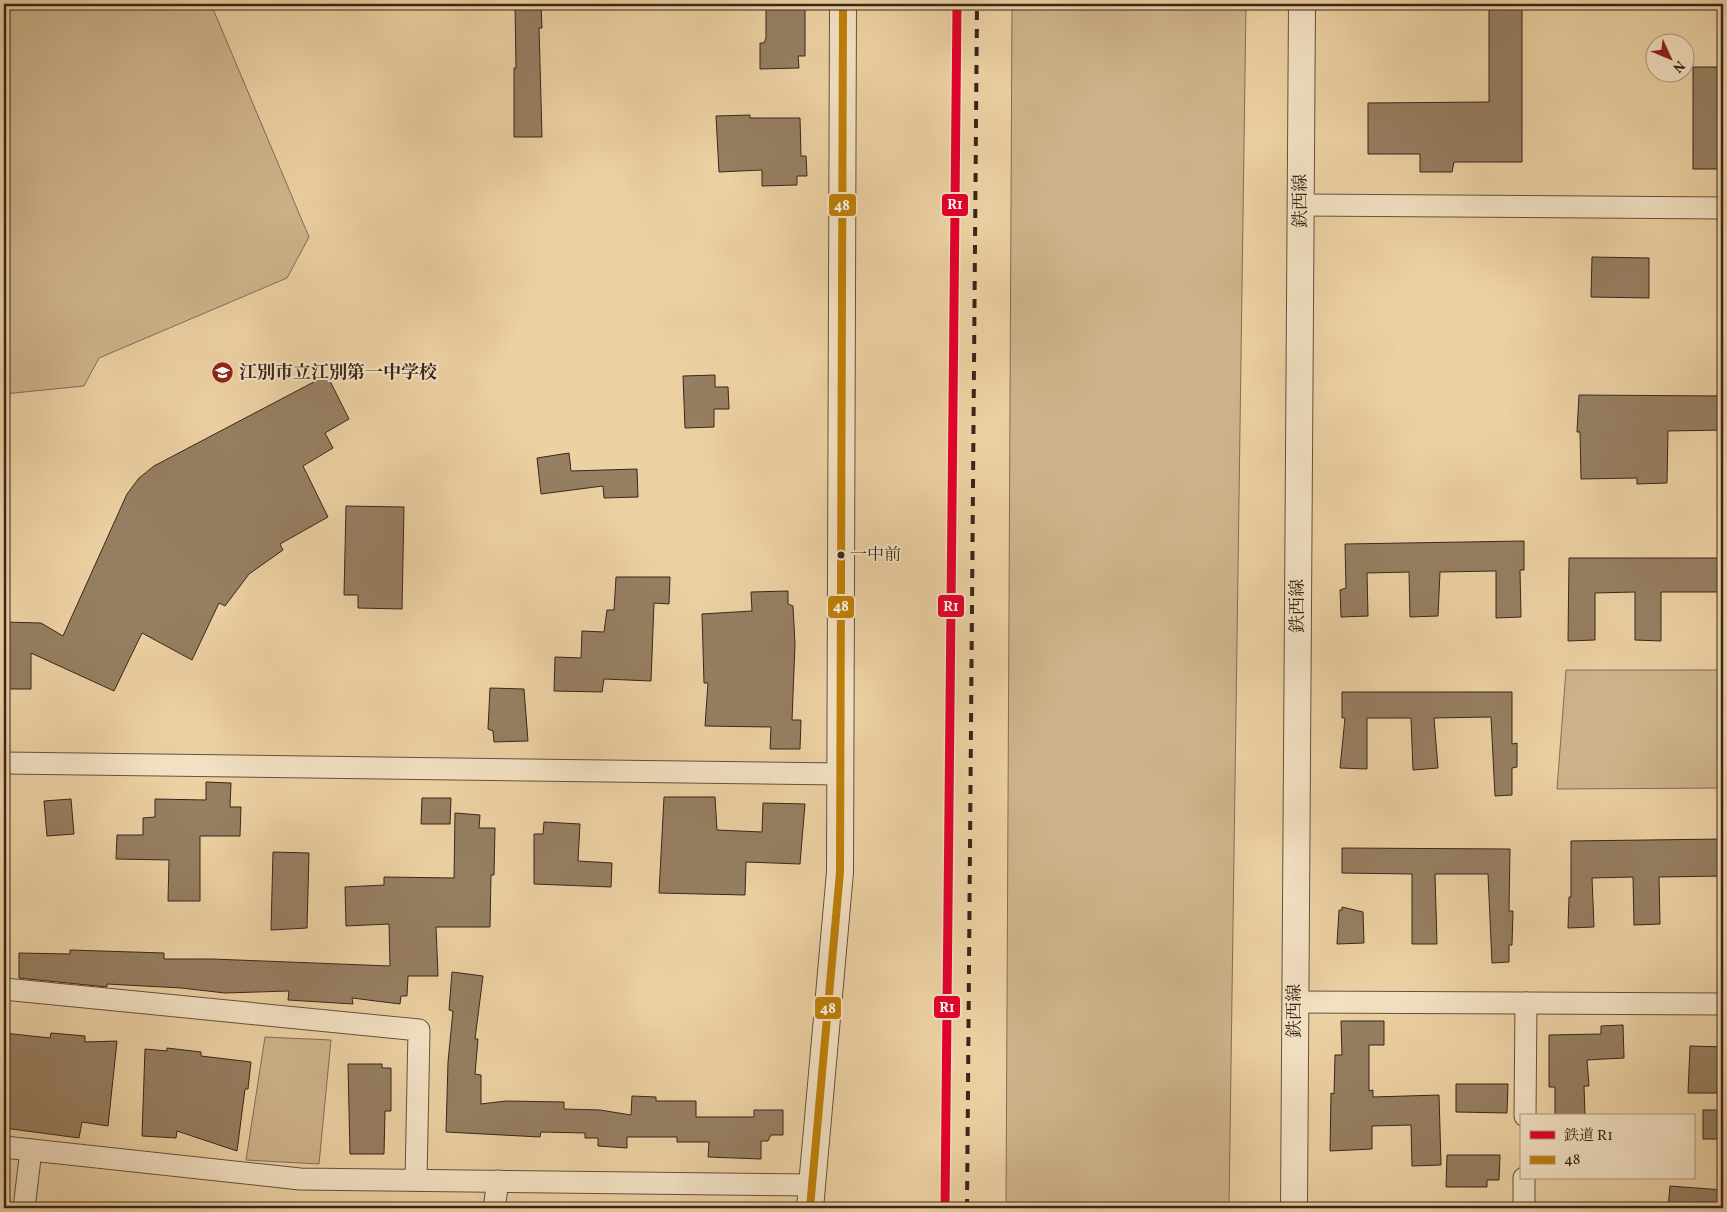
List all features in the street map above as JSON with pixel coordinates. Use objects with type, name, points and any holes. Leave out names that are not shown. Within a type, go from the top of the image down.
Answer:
[{"type":"street","points":[[4,1147],[300,1179],[498,1182],[811,1197],[840,872],[844,4]]},
{"type":"street","name":"鉄西線","points":[[1294,1208],[1302,4]]},
{"type":"street","points":[[1300,205],[1723,208]]},
{"type":"street","points":[[4,763],[840,774]]},
{"type":"street","points":[[4,989],[419,1030],[416,1180]]},
{"type":"street","points":[[1295,1002],[1723,1004]]},
{"type":"street","points":[[1525,1114],[1526,1003]]},
{"type":"street","points":[[24,1208],[31,1150]]},
{"type":"street","points":[[1524,1180],[1524,1208]]},
{"type":"street","points":[[494,1208],[498,1182]]},
{"type":"shaded area","points":[[4,4],[211,4],[309,237],[287,278],[99,358],[84,386],[4,394]]},
{"type":"shaded area","points":[[1012,4],[1246,4],[1229,1208],[1006,1208]]},
{"type":"shaded area","points":[[1566,670],[1723,670],[1723,788],[1557,789]]},
{"type":"shaded area","points":[[265,1037],[331,1040],[319,1164],[246,1160]]},
{"type":"building","points":[[515,4],[541,4],[542,28],[539,28],[542,137],[514,137]]},
{"type":"building","points":[[766,4],[805,4],[805,56],[798,56],[799,68],[760,69],[760,43],[764,43],[766,38]]},
{"type":"building","points":[[1489,4],[1522,4],[1522,162],[1454,162],[1452,172],[1420,172],[1420,154],[1368,154],[1368,103],[1489,102]]},
{"type":"building","points":[[1694,67],[1723,67],[1723,169],[1693,169]]},
{"type":"building","points":[[750,115],[750,118],[800,118],[801,156],[806,156],[807,176],[797,176],[797,185],[762,186],[762,170],[719,172],[716,116]]},
{"type":"building","points":[[1592,257],[1649,258],[1649,298],[1591,297]]},
{"type":"building","points":[[327,375],[349,419],[325,433],[333,448],[303,466],[328,517],[280,544],[283,550],[249,574],[225,606],[219,603],[192,660],[142,633],[114,691],[31,653],[31,689],[4,689],[4,622],[41,623],[63,636],[127,494],[139,478],[154,466]]},
{"type":"building","points":[[715,375],[715,387],[728,387],[729,409],[714,409],[714,427],[685,428],[683,376]]},
{"type":"building","points":[[1579,395],[1723,396],[1723,430],[1668,431],[1667,483],[1637,484],[1637,478],[1581,479],[1580,432],[1577,432]]},
{"type":"building","points":[[569,453],[571,471],[637,469],[638,497],[604,498],[603,486],[541,494],[537,458]]},
{"type":"building","points":[[346,506],[404,507],[402,609],[358,608],[358,595],[344,595]]},
{"type":"building","points":[[1524,541],[1524,570],[1520,570],[1521,617],[1496,618],[1496,571],[1440,572],[1438,616],[1410,617],[1409,572],[1367,573],[1368,616],[1341,617],[1340,590],[1346,588],[1345,544]]},
{"type":"building","points":[[1569,558],[1723,558],[1723,592],[1661,592],[1661,641],[1635,640],[1635,592],[1595,593],[1595,640],[1568,641]]},
{"type":"building","points":[[616,577],[670,577],[669,604],[654,603],[651,681],[604,679],[602,692],[554,691],[555,657],[581,658],[582,631],[604,632],[607,610],[614,610]]},
{"type":"building","points":[[788,591],[788,604],[793,606],[795,644],[792,720],[801,720],[800,749],[770,749],[771,727],[705,726],[708,683],[704,683],[702,614],[752,611],[751,592]]},
{"type":"building","points":[[490,688],[524,689],[528,741],[494,742],[493,731],[488,729]]},
{"type":"building","points":[[1342,692],[1512,692],[1512,744],[1517,743],[1517,767],[1512,768],[1512,795],[1495,796],[1491,717],[1434,718],[1438,768],[1413,770],[1411,718],[1367,718],[1367,769],[1340,768],[1345,718],[1342,718]]},
{"type":"building","points":[[206,782],[231,783],[230,807],[241,807],[240,836],[200,836],[200,901],[168,901],[169,860],[116,859],[117,835],[143,835],[143,818],[155,817],[155,799],[206,800]]},
{"type":"building","points":[[664,797],[715,797],[717,830],[762,832],[763,803],[805,804],[800,864],[746,862],[745,895],[659,893]]},
{"type":"building","points":[[422,798],[451,798],[450,824],[421,824]]},
{"type":"building","points":[[71,799],[74,834],[47,836],[44,801]]},
{"type":"building","points":[[455,813],[480,815],[479,828],[495,828],[494,875],[491,875],[490,927],[436,927],[438,976],[408,976],[407,996],[401,996],[400,1004],[352,998],[353,1004],[288,1000],[289,991],[225,993],[181,988],[107,984],[107,987],[19,978],[19,953],[70,954],[70,950],[164,953],[164,959],[390,966],[389,924],[346,926],[345,887],[384,885],[384,877],[454,878]]},
{"type":"building","points":[[544,822],[580,824],[578,861],[612,863],[611,887],[534,884],[534,834],[543,834]]},
{"type":"building","points":[[1723,839],[1723,876],[1659,877],[1660,924],[1634,925],[1633,877],[1592,878],[1594,927],[1568,928],[1569,897],[1571,897],[1571,841]]},
{"type":"building","points":[[1342,848],[1510,849],[1509,911],[1513,911],[1512,945],[1509,945],[1509,962],[1492,963],[1488,874],[1435,874],[1437,944],[1412,944],[1412,874],[1342,873]]},
{"type":"building","points":[[273,852],[309,853],[307,928],[271,930]]},
{"type":"building","points":[[1342,907],[1363,912],[1364,943],[1337,944],[1339,910],[1342,910]]},
{"type":"building","points":[[452,972],[483,976],[475,1039],[478,1039],[475,1074],[481,1075],[481,1104],[506,1101],[564,1102],[564,1109],[600,1110],[631,1115],[632,1096],[656,1097],[656,1101],[696,1101],[696,1117],[754,1117],[754,1110],[783,1110],[783,1135],[771,1135],[768,1141],[761,1141],[761,1159],[708,1157],[709,1142],[677,1142],[677,1137],[627,1137],[627,1148],[598,1146],[598,1138],[585,1138],[585,1133],[541,1132],[540,1137],[446,1132],[448,1062],[453,1011],[449,1010]]},
{"type":"building","points":[[1341,1021],[1384,1021],[1384,1045],[1369,1045],[1369,1091],[1373,1090],[1373,1097],[1439,1095],[1441,1165],[1412,1166],[1411,1125],[1372,1126],[1372,1149],[1330,1151],[1331,1093],[1334,1094],[1335,1055],[1342,1055]]},
{"type":"building","points":[[1623,1025],[1624,1058],[1587,1060],[1589,1086],[1584,1086],[1585,1114],[1555,1114],[1555,1087],[1549,1087],[1549,1035],[1601,1034],[1601,1026]]},
{"type":"building","points":[[4,1033],[50,1038],[51,1033],[85,1036],[85,1042],[117,1041],[108,1126],[82,1122],[79,1138],[4,1128]]},
{"type":"building","points":[[1690,1046],[1723,1047],[1720,1093],[1688,1093]]},
{"type":"building","points":[[167,1048],[201,1052],[201,1056],[251,1062],[248,1089],[245,1089],[237,1151],[177,1131],[176,1138],[142,1136],[145,1049],[167,1051]]},
{"type":"building","points":[[348,1064],[382,1064],[382,1068],[391,1068],[391,1111],[385,1111],[384,1154],[350,1154]]},
{"type":"building","points":[[1456,1084],[1508,1084],[1507,1113],[1456,1112]]},
{"type":"building","points":[[1703,1110],[1723,1110],[1723,1139],[1703,1139]]},
{"type":"building","points":[[1447,1155],[1500,1155],[1499,1180],[1487,1180],[1487,1187],[1446,1187]]},
{"type":"building","points":[[1670,1186],[1723,1190],[1723,1208],[1668,1208]]},
{"type":"railway","points":[[967,1208],[977,4]]},
{"type":"rail line","name":"R1","points":[[945,1208],[957,4]]},
{"type":"transit line","name":"48","points":[[810,1208],[840,872],[843,4]]},
{"type":"place","name":"江別市立江別第一中学校","points":[[223,373]]},
{"type":"place","name":"一中前","points":[[841,555]]}]
